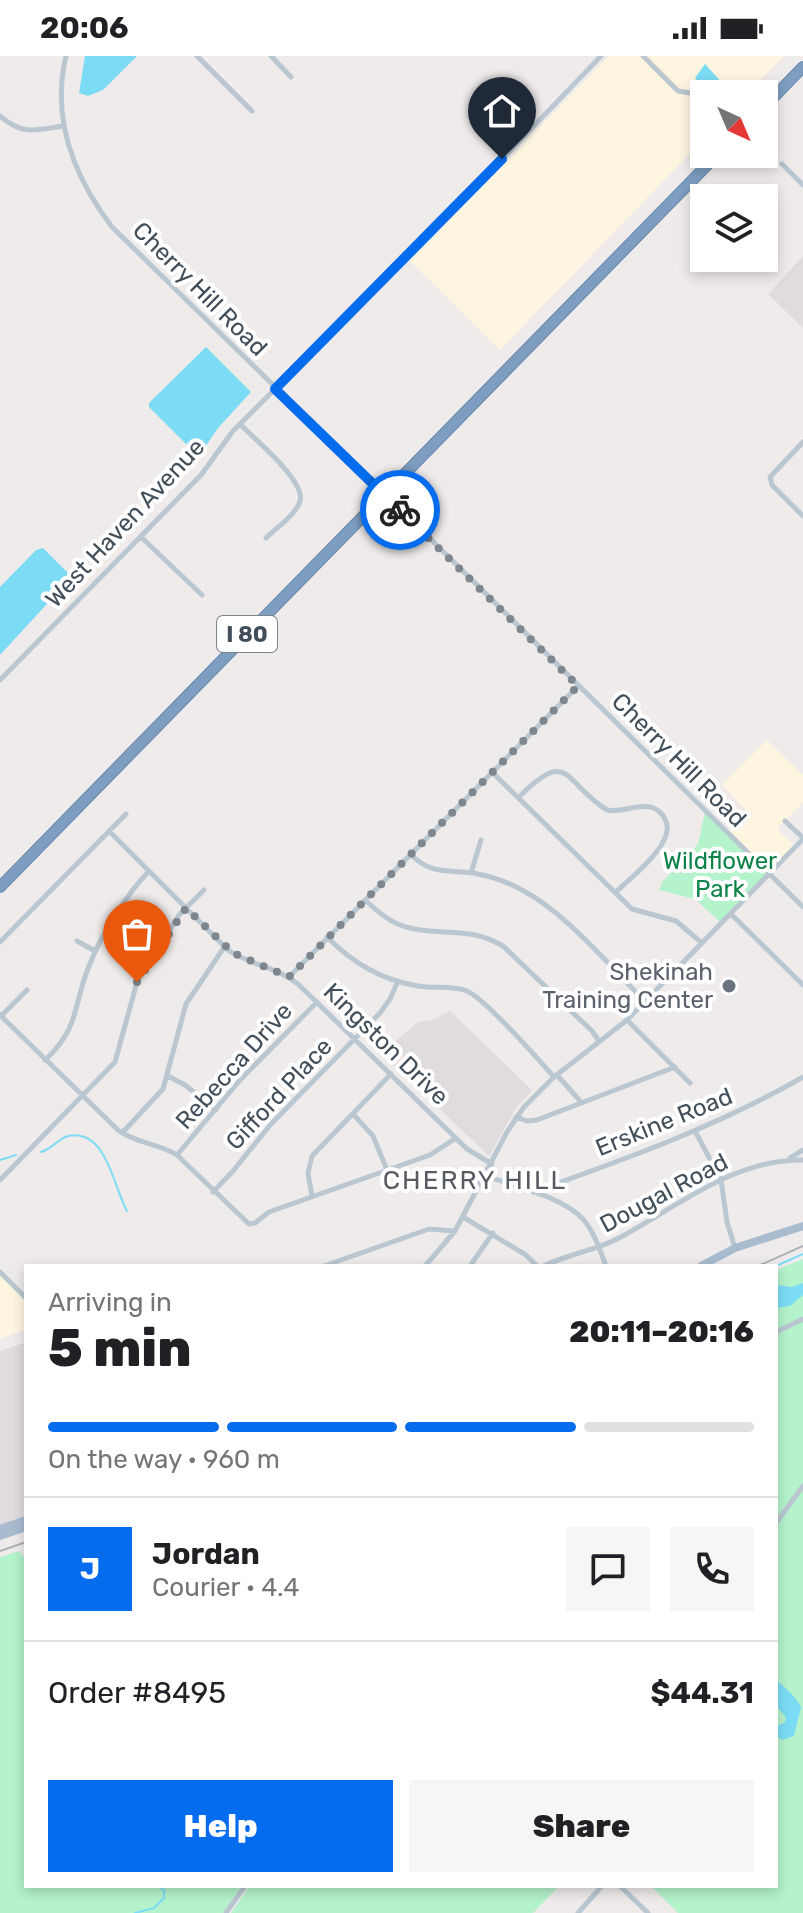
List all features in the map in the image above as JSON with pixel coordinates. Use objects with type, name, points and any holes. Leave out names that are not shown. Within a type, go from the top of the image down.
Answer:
[{"type":"highway","points":[[778,85],[803,60]]},
{"type":"highway","points":[[778,93],[803,67]]},
{"type":"highway","name":"I 80","points":[[0,880],[697,168]]},
{"type":"highway","name":"I 80","points":[[0,887],[704,168]]},
{"type":"main road","points":[[705,1264],[735,1248],[803,1226]]},
{"type":"main road","points":[[0,1529],[24,1521]]},
{"type":"main road","points":[[0,1536],[24,1528]]},
{"type":"street","name":"Cherry Hill Road","points":[[66,56],[62,85],[63,126],[81,181],[112,227],[803,907]]},
{"type":"street","points":[[197,56],[252,111]]},
{"type":"street","points":[[272,56],[291,77]]},
{"type":"street","name":"West Haven Avenue","points":[[0,680],[201,475],[240,424],[601,56]]},
{"type":"street","points":[[643,56],[678,91],[690,93]]},
{"type":"street","points":[[0,116],[19,130],[63,126]]},
{"type":"street","points":[[782,164],[803,185]]},
{"type":"street","points":[[240,424],[294,478],[301,493],[297,507],[266,538]]},
{"type":"street","points":[[803,442],[770,477],[770,481],[803,516]]},
{"type":"street","points":[[141,537],[202,595]]},
{"type":"street","points":[[289,977],[578,686]]},
{"type":"street","points":[[518,798],[544,773],[559,771],[571,777],[607,810],[649,807],[660,813],[668,827],[665,841],[615,892]]},
{"type":"street","points":[[493,773],[638,912],[676,921],[702,943]]},
{"type":"street","points":[[0,942],[126,814]]},
{"type":"street","points":[[427,1264],[455,1231],[516,1117],[556,1076],[627,1020],[803,839],[785,821]]},
{"type":"street","name":"Kingston Drive","points":[[109,831],[225,946],[243,959],[289,977],[467,1149],[492,1164]]},
{"type":"street","points":[[471,873],[481,840]]},
{"type":"street","points":[[410,854],[428,869],[471,873],[502,881],[545,905],[645,1001]]},
{"type":"street","points":[[45,1060],[70,1031],[95,951],[138,883],[149,871]]},
{"type":"street","points":[[0,1180],[115,1062],[137,982],[186,908],[204,890]]},
{"type":"street","points":[[365,900],[379,913],[404,926],[466,932],[492,939],[581,1020],[599,1041]]},
{"type":"street","points":[[731,914],[803,985]]},
{"type":"street","points":[[327,937],[357,963],[377,974],[418,986],[462,989],[472,994],[582,1103]]},
{"type":"street","points":[[77,941],[95,951]]},
{"type":"street","points":[[122,1133],[156,1099],[168,1076],[186,1004],[225,946]]},
{"type":"street","name":"Gifford Place","points":[[213,1192],[271,1124],[388,1003],[398,981]]},
{"type":"street","points":[[27,990],[1,1015],[122,1133],[177,1155],[249,1224],[269,1212],[430,1155],[456,1138]]},
{"type":"street","name":"Rebecca Drive","points":[[177,1155],[240,1080],[317,1002]]},
{"type":"street","points":[[627,1020],[690,1083]]},
{"type":"street","points":[[516,1117],[527,1121],[537,1120],[675,1067]]},
{"type":"street","points":[[312,1197],[308,1173],[312,1156],[391,1074]]},
{"type":"street","points":[[168,1076],[185,1085],[216,1110]]},
{"type":"street","name":"Erskine Road","points":[[533,1192],[695,1131],[762,1101],[803,1077]]},
{"type":"street","points":[[353,1114],[373,1136],[387,1170]]},
{"type":"street","points":[[695,1131],[721,1180],[727,1222],[735,1248]]},
{"type":"street","points":[[788,1159],[803,1150]]},
{"type":"street","name":"Dougal Road","points":[[550,1264],[599,1247],[721,1180],[788,1159],[803,1160]]},
{"type":"street","points":[[486,1176],[533,1192],[577,1213],[592,1233],[605,1264]]},
{"type":"street","points":[[463,1217],[493,1233],[535,1264]]},
{"type":"street","points":[[330,1264],[436,1227],[455,1231]]},
{"type":"street","points":[[471,1264],[493,1233]]},
{"type":"street","points":[[0,1272],[24,1296]]},
{"type":"street","points":[[778,1331],[803,1319]]},
{"type":"street","points":[[778,1520],[803,1486]]},
{"type":"street","points":[[226,1913],[244,1888]]},
{"type":"street","points":[[578,1913],[600,1888]]},
{"type":"street","points":[[622,1888],[648,1913]]},
{"type":"shaded area","points":[[609,56],[784,56],[761,80],[690,80],[690,153],[500,350],[410,261]]},
{"type":"shaded area","points":[[803,256],[803,328],[768,294]]},
{"type":"shaded area","points":[[767,740],[803,775],[803,802],[777,829],[795,847],[769,872],[728,832],[748,812],[722,785]]},
{"type":"shaded area","points":[[450,1011],[532,1090],[516,1108],[489,1156],[381,1053],[418,1022],[432,1020]]},
{"type":"shaded area","points":[[0,1275],[24,1299],[24,1330],[0,1339]]},
{"type":"shaded area","points":[[24,1343],[24,1518],[0,1525],[0,1351]]},
{"type":"green space","name":"Wildflower Park","points":[[705,812],[768,874],[721,923],[695,899],[659,890],[662,882],[698,844]]},
{"type":"green space","points":[[803,1259],[803,1913],[678,1913],[653,1888],[778,1888],[778,1269]]},
{"type":"green space","points":[[19,1551],[24,1557],[24,1888],[241,1888],[223,1913],[0,1913],[0,1557]]},
{"type":"green space","points":[[249,1888],[557,1888],[533,1913],[231,1913]]},
{"type":"water","points":[[85,56],[137,56],[103,90],[88,96],[79,93]]},
{"type":"water","points":[[705,64],[719,80],[696,80]]},
{"type":"water","points":[[206,347],[251,392],[218,428],[201,453],[196,454],[149,407],[149,403]]},
{"type":"water","points":[[43,548],[68,573],[70,579],[0,655],[0,587],[36,550]]},
{"type":"water","points":[[803,1283],[803,1295],[790,1306],[778,1308],[778,1285],[792,1287]]},
{"type":"water","points":[[778,1682],[801,1707],[794,1736],[783,1740],[778,1737],[778,1726],[785,1722],[786,1717],[778,1708]]},
{"type":"waterway","points":[[41,1152],[68,1136],[81,1136],[92,1141],[107,1162],[127,1211]]},
{"type":"waterway","points":[[0,1160],[16,1155]]},
{"type":"waterway","points":[[778,1265],[803,1254]]},
{"type":"waterway","points":[[135,1913],[154,1908],[164,1898],[161,1888]]},
{"type":"railway","points":[[762,1264],[803,1246]]},
{"type":"railway","points":[[0,1551],[24,1543]]},
{"type":"way so far","points":[[137,982],[186,908],[228,950],[289,977],[578,686],[400,510]]},
{"type":"place","name":"Shekinah Training Center","points":[[729,986]]},
{"type":"district","name":"CHERRY HILL","points":[[475,1180]]},
{"type":"route","points":[[400,510],[275,389],[502,159]]}]
